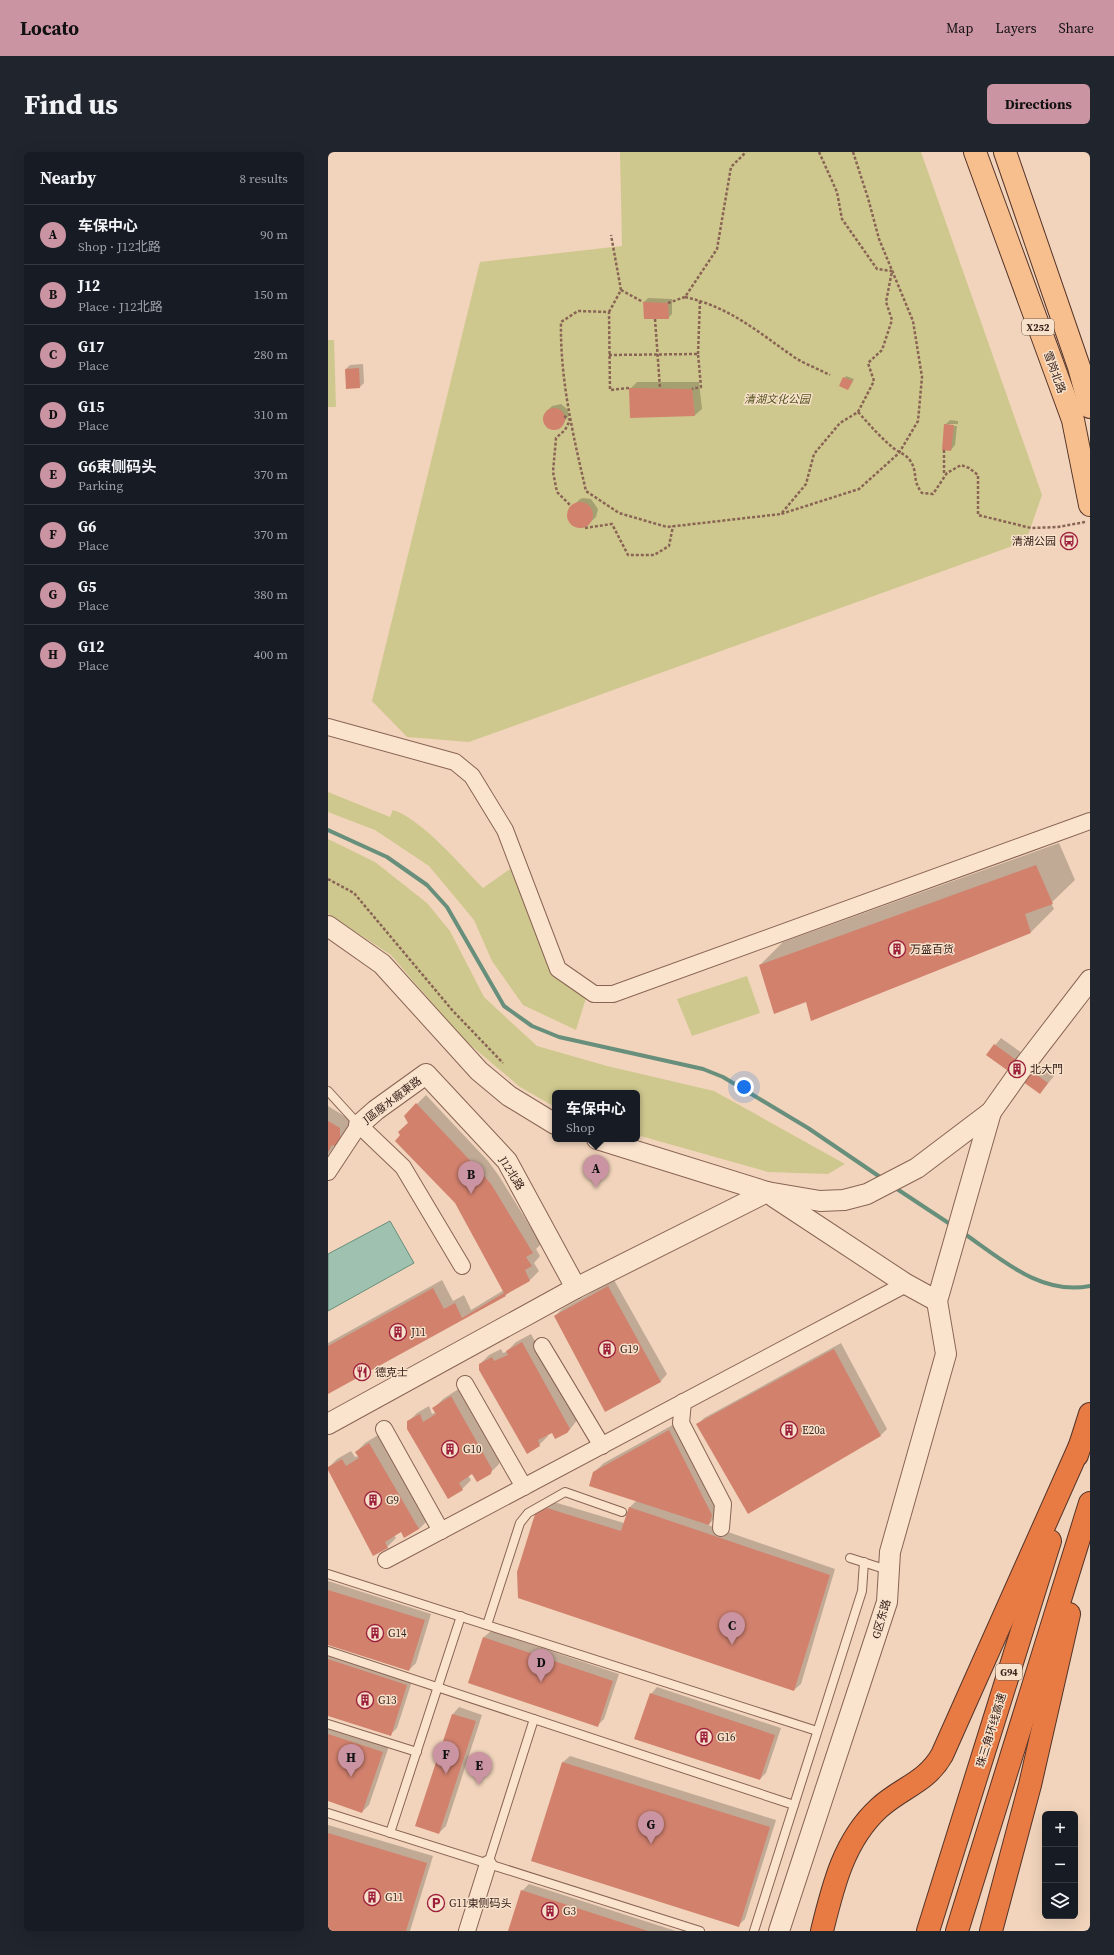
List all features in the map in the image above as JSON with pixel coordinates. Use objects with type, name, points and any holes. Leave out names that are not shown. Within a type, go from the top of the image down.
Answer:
[{"type":"highway","name":"珠三角环线高速","points":[[928,1931],[1090,1414]]},
{"type":"highway","points":[[822,1931],[836,1877],[844,1856],[853,1840],[879,1808],[892,1798],[919,1782],[936,1765],[942,1755],[1082,1441]]},
{"type":"highway","name":"G94","points":[[957,1931],[1090,1503]]},
{"type":"highway","points":[[991,1931],[1030,1785],[1090,1523]]},
{"type":"main road","name":"雪岗北路","points":[[975,152],[1073,420],[1090,505]]},
{"type":"main road","name":"雪岗北路","points":[[1004,152],[1079,367],[1090,407]]},
{"type":"street","points":[[328,727],[455,762],[472,776],[505,830],[558,969],[594,994],[613,994],[1090,821]]},
{"type":"street","points":[[328,926],[382,964],[479,1071],[509,1096],[552,1122]]},
{"type":"street","points":[[607,1142],[767,1192],[820,1201],[844,1200],[867,1194],[917,1168],[991,1112],[1020,1071],[1090,980]]},
{"type":"street","name":"J區廢水廠東路","points":[[359,1125],[376,1110],[426,1074]]},
{"type":"street","name":"J12北路","points":[[426,1074],[507,1161],[576,1288]]},
{"type":"street","points":[[767,1192],[906,1284],[937,1301],[991,1112]]},
{"type":"street","points":[[328,1172],[359,1125],[403,1167],[462,1266]]},
{"type":"street","points":[[328,1424],[576,1288],[767,1192]]},
{"type":"street","points":[[386,1560],[906,1284]]},
{"type":"street","name":"G区东路","points":[[779,1931],[887,1602],[890,1552],[946,1354],[937,1301]]},
{"type":"street","points":[[542,1346],[602,1446]]},
{"type":"street","points":[[465,1384],[524,1487]]},
{"type":"street","points":[[684,1402],[681,1423],[723,1504],[720,1528]]},
{"type":"street","points":[[384,1429],[441,1531]]},
{"type":"street","points":[[467,1931],[488,1864]]},
{"type":"lane","points":[[328,1091],[359,1125]]},
{"type":"lane","points":[[487,1625],[520,1523],[528,1513],[565,1492],[622,1512]]},
{"type":"lane","points":[[850,1558],[889,1571]]},
{"type":"lane","points":[[754,1931],[862,1591],[864,1562]]},
{"type":"lane","points":[[328,1574],[818,1731]]},
{"type":"lane","points":[[390,1833],[461,1616]]},
{"type":"lane","points":[[328,1651],[794,1805]]},
{"type":"lane","points":[[488,1864],[534,1719]]},
{"type":"lane","points":[[328,1724],[417,1752]]},
{"type":"lane","points":[[328,1813],[700,1931]]},
{"type":"path","points":[[685,297],[717,249],[731,167],[746,152]]},
{"type":"path","points":[[819,152],[837,192],[842,218],[877,269],[892,271]]},
{"type":"path","points":[[609,312],[578,311],[561,322],[560,354],[570,420],[586,492],[619,513],[667,527],[781,514],[859,488],[899,453],[918,421],[922,377],[913,321],[879,239],[868,198],[853,152]]},
{"type":"path","points":[[611,234],[621,290],[609,312],[610,390],[629,388]]},
{"type":"path","points":[[781,514],[806,484],[814,454],[840,423],[858,412],[874,381],[868,363],[882,350],[892,320],[886,302],[892,271]]},
{"type":"path","points":[[621,290],[643,302]]},
{"type":"path","points":[[668,303],[685,297],[700,300],[721,309],[749,324],[796,358],[830,375]]},
{"type":"path","points":[[692,389],[701,387],[698,354],[700,300]]},
{"type":"path","points":[[655,319],[660,388]]},
{"type":"path","points":[[609,355],[698,354]]},
{"type":"path","points":[[858,412],[882,439],[899,453],[907,457],[915,469],[915,484],[922,493],[933,494],[947,473],[961,465],[969,468],[978,475],[978,515],[1031,528],[1058,527],[1090,521]]},
{"type":"path","points":[[564,416],[570,420]]},
{"type":"path","points":[[570,420],[565,430],[556,438],[553,472],[557,492],[570,506]]},
{"type":"path","points":[[944,450],[944,477]]},
{"type":"path","points":[[585,528],[612,524],[628,555],[654,555],[669,546],[673,526]]},
{"type":"path","points":[[328,880],[354,893],[453,1011],[503,1063]]},
{"type":"green space","name":"清湖文化公园","points":[[620,152],[921,152],[1042,495],[1026,541],[469,742],[407,737],[372,701],[480,262],[622,246]]},
{"type":"green space","points":[[328,340],[334,340],[336,407],[328,407]]},
{"type":"green space","points":[[328,792],[390,817],[393,810],[404,815],[441,844],[483,888],[510,869],[554,976],[586,998],[576,1030],[523,1005],[492,961],[474,920],[429,866],[375,830],[328,812]]},
{"type":"green space","points":[[328,839],[375,862],[427,903],[450,931],[484,997],[537,1046],[607,1066],[714,1091],[845,1164],[828,1174],[768,1172],[640,1136],[640,1090],[552,1090],[552,1105],[520,1087],[461,1037],[391,955],[328,914]]},
{"type":"green space","points":[[747,976],[760,1013],[692,1036],[677,999]]},
{"type":"shaded area","points":[[390,1221],[414,1263],[328,1311],[328,1254]]},
{"type":"building","points":[[643,302],[668,303],[669,319],[644,319]]},
{"type":"building","points":[[359,368],[360,388],[346,389],[345,369]]},
{"type":"building","points":[[843,377],[853,381],[848,390],[839,386]]},
{"type":"building","points":[[629,388],[692,389],[695,416],[630,418]]},
{"type":"building","points":[[554,408],[562,411],[565,419],[562,427],[554,430],[546,427],[543,419],[546,411]]},
{"type":"building","points":[[944,424],[954,425],[951,451],[942,450]]},
{"type":"building","points":[[580,502],[589,506],[593,515],[589,524],[580,528],[571,524],[567,515],[571,506]]},
{"type":"building","name":"万盛百货","points":[[1036,865],[1053,904],[1025,914],[1031,933],[811,1021],[806,1002],[774,1014],[759,965]]},
{"type":"building","name":"北大門","points":[[994,1044],[1048,1083],[1040,1094],[986,1055]]},
{"type":"building","points":[[416,1103],[491,1184],[533,1253],[526,1257],[532,1266],[525,1270],[530,1281],[505,1295],[506,1296],[328,1394],[328,1346],[433,1288],[444,1309],[455,1303],[462,1318],[504,1293],[455,1203],[395,1141],[400,1135],[398,1132],[408,1123],[404,1116]]},
{"type":"building","points":[[328,1121],[340,1128],[340,1147],[332,1145],[328,1152]]},
{"type":"building","name":"G19","points":[[608,1286],[661,1382],[605,1412],[554,1316]]},
{"type":"building","points":[[522,1342],[570,1429],[567,1433],[555,1439],[552,1433],[538,1440],[540,1446],[527,1454],[479,1370],[479,1364],[492,1357],[494,1361],[508,1355],[506,1351]]},
{"type":"building","name":"E20a","points":[[834,1349],[881,1436],[748,1514],[696,1424]]},
{"type":"building","name":"G10","points":[[451,1396],[492,1469],[491,1474],[477,1482],[472,1474],[459,1483],[463,1490],[448,1499],[407,1429],[407,1421],[420,1414],[423,1422],[436,1414],[432,1408]]},
{"type":"building","points":[[669,1430],[712,1515],[709,1525],[589,1486],[593,1472]]},
{"type":"building","name":"G9","points":[[369,1443],[419,1529],[404,1538],[401,1532],[385,1542],[388,1548],[373,1556],[328,1470],[328,1467],[342,1459],[346,1466],[359,1458],[355,1452]]},
{"type":"building","points":[[629,1507],[830,1575],[794,1691],[518,1598],[517,1572],[535,1514],[547,1508],[621,1531]]},
{"type":"building","name":"G14","points":[[328,1590],[425,1620],[409,1671],[328,1645]]},
{"type":"building","points":[[483,1637],[613,1681],[598,1727],[468,1683]]},
{"type":"building","name":"G13","points":[[328,1659],[407,1685],[391,1736],[328,1716]]},
{"type":"building","name":"G16","points":[[650,1693],[775,1735],[760,1780],[634,1739]]},
{"type":"building","points":[[452,1714],[476,1721],[439,1834],[415,1826]]},
{"type":"building","points":[[328,1734],[383,1752],[362,1813],[328,1801]]},
{"type":"building","points":[[562,1762],[770,1827],[739,1927],[531,1861]]},
{"type":"building","name":"G11","points":[[328,1833],[427,1863],[406,1931],[328,1931]]},
{"type":"building","name":"G3","points":[[521,1890],[648,1931],[508,1931]]},
{"type":"waterway","points":[[328,830],[387,857],[427,885],[447,907],[504,1006],[532,1026],[559,1037],[703,1069],[723,1077],[808,1128],[883,1179]]},
{"type":"waterway","points":[[894,1187],[953,1226]]},
{"type":"waterway","points":[[962,1232],[1006,1263],[1038,1280],[1054,1285],[1072,1288],[1090,1286]]},
{"type":"place","name":"清湖公园","points":[[1069,541]]},
{"type":"place","name":"万盛百货","points":[[897,949]]},
{"type":"place","name":"北大門","points":[[1017,1069]]},
{"type":"place","name":"车保中心","points":[[596,1188]]},
{"type":"place","name":"J12","points":[[471,1194]]},
{"type":"place","name":"J11","points":[[398,1332]]},
{"type":"place","name":"G19","points":[[607,1349]]},
{"type":"place","name":"德克士","points":[[362,1372]]},
{"type":"place","name":"E20a","points":[[789,1430]]},
{"type":"place","name":"G10","points":[[450,1449]]},
{"type":"place","name":"G9","points":[[373,1500]]},
{"type":"place","name":"G14","points":[[375,1633]]},
{"type":"place","name":"G17","points":[[732,1645]]},
{"type":"place","name":"G15","points":[[541,1682]]},
{"type":"place","name":"G13","points":[[365,1700]]},
{"type":"place","name":"G16","points":[[704,1737]]},
{"type":"place","name":"G6","points":[[446,1774]]},
{"type":"place","name":"G12","points":[[351,1777]]},
{"type":"place","name":"G6東侧码头","points":[[479,1785]]},
{"type":"place","name":"G5","points":[[651,1844]]},
{"type":"place","name":"G11","points":[[372,1897]]},
{"type":"place","name":"G11東侧码头","points":[[436,1903]]},
{"type":"place","name":"G3","points":[[550,1911]]}]
